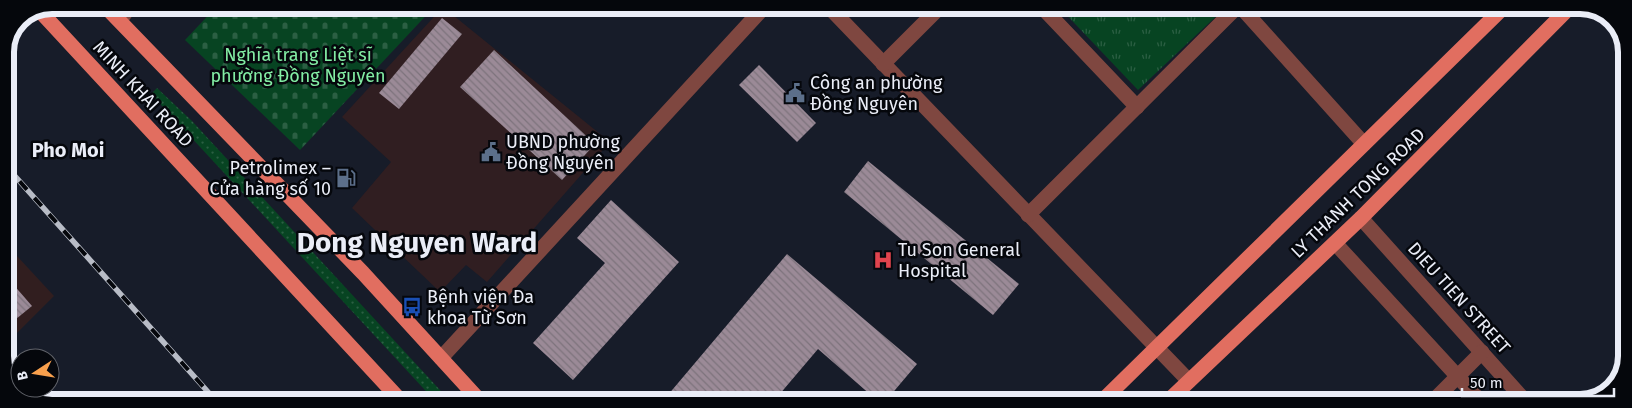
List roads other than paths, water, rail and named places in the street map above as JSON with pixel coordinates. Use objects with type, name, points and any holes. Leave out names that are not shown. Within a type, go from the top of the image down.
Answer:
[{"type":"main road","name":"MINH KHAI ROAD","points":[[43,14],[395,394]]},
{"type":"main road","name":"MINH KHAI ROAD","points":[[114,14],[363,273],[474,394]]},
{"type":"main road","name":"LY THANH TONG ROAD","points":[[1109,394],[1497,14]]},
{"type":"main road","name":"LY THANH TONG ROAD","points":[[1175,394],[1362,218],[1563,14]]},
{"type":"street","points":[[120,20],[124,14]]},
{"type":"street","points":[[441,358],[759,14]]},
{"type":"street","points":[[835,14],[1188,381]]},
{"type":"street","points":[[883,64],[933,14]]},
{"type":"street","points":[[1049,14],[1137,107]]},
{"type":"street","points":[[1028,215],[1231,14]]},
{"type":"street","points":[[1246,14],[1364,144]]},
{"type":"street","name":"DIEU TIEN STREET","points":[[1362,218],[1520,394]]},
{"type":"street","points":[[1335,243],[1474,394]]},
{"type":"street","points":[[1439,394],[1482,352]]},
{"type":"railway","points":[[14,175],[210,394]]},
{"type":"place","name":"Công an phường Đồng Nguyên","points":[[795,93]]},
{"type":"place","name":"UBND phường Đồng Nguyên","points":[[491,152]]},
{"type":"place","name":"Petrolimex – Cửa hàng số 10","points":[[346,178]]},
{"type":"place","name":"Tu Son General Hospital","points":[[883,260]]},
{"type":"place","name":"Bệnh viện Đa khoa Từ Sơn","points":[[412,307]]},
{"type":"district","name":"Pho Moi","points":[[68,150]]},
{"type":"district","name":"Dong Nguyen Ward","points":[[417,242]]},
{"type":"park label","name":"Nghĩa trang Liệt sĩ phường Đồng Nguyên","points":[[298,65]]}]
